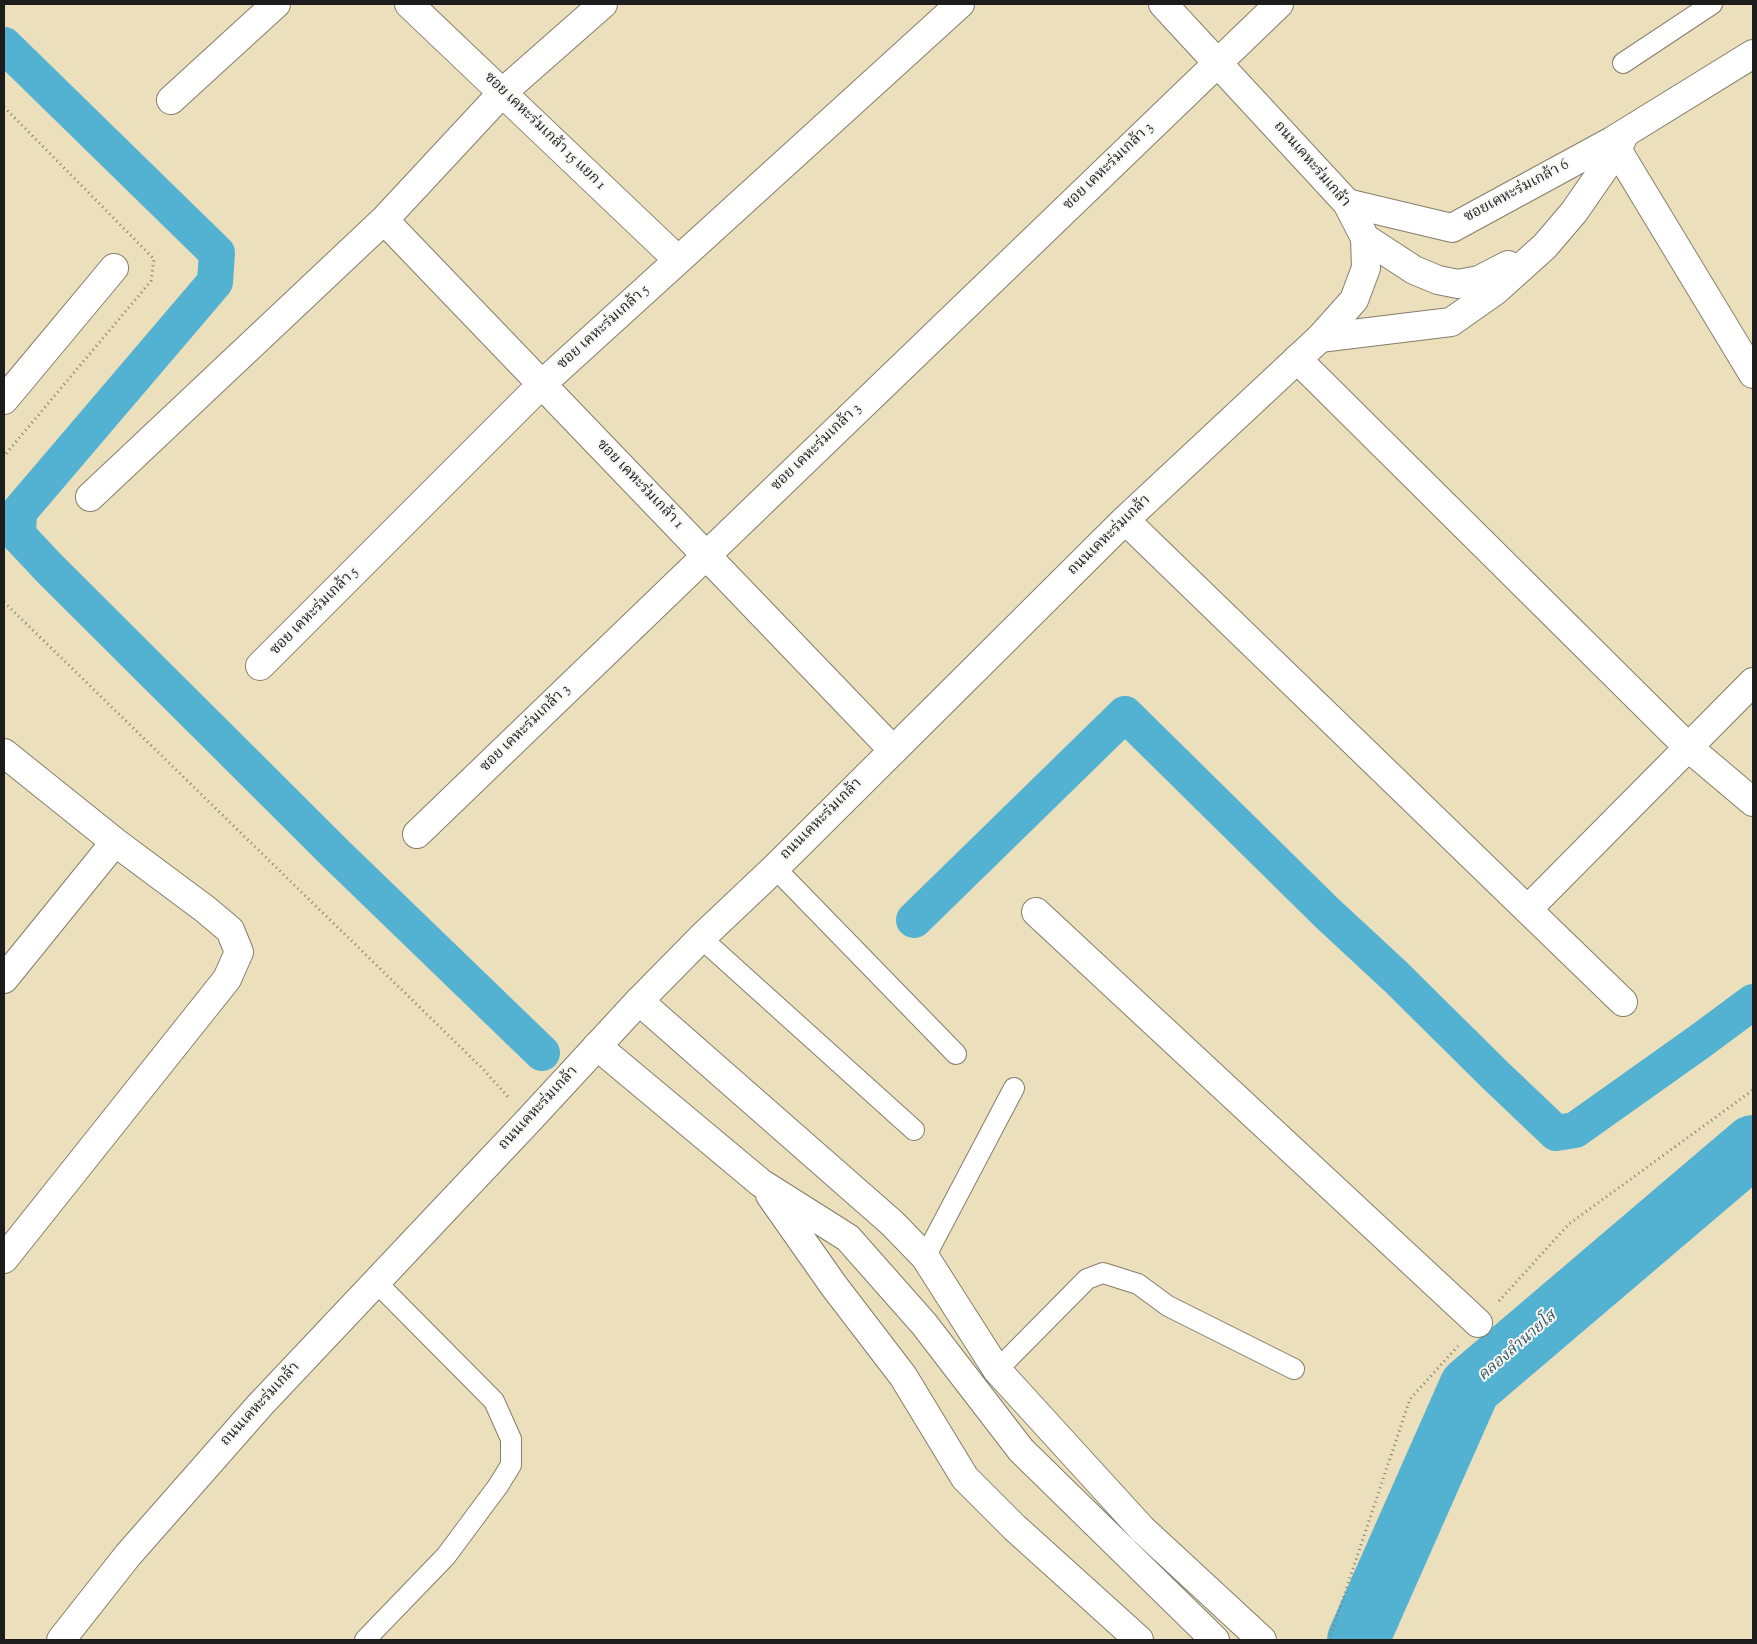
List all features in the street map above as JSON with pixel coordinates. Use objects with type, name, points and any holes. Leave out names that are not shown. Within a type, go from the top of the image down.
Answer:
[{"type":"street","points":[[170,100],[276,4]]},
{"type":"street","name":"ซอย เคหะร่มเกล้า 15 แยก 1","points":[[409,4],[678,260]]},
{"type":"street","points":[[90,497],[384,220],[503,92],[602,4]]},
{"type":"street","name":"ซอย เคหะร่มเกล้า 5","points":[[260,666],[542,384],[960,4]]},
{"type":"street","name":"ถนนเคหะร่มเกล้า","points":[[61,1640],[128,1555],[260,1405],[639,1001],[1125,520],[1320,338],[1354,300],[1366,268],[1365,238],[1347,203],[1163,4]]},
{"type":"street","name":"ซอย เคหะร่มเกล้า 3","points":[[416,834],[1279,4]]},
{"type":"street","name":"ซอยเคหะร่มเกล้า 6","points":[[1347,203],[1452,228],[1618,142],[1753,54]]},
{"type":"street","points":[[1618,142],[1753,374]]},
{"type":"street","name":"ซอยเคหะร่มเกล้า 6","points":[[1320,338],[1451,322],[1495,291],[1545,246],[1574,212],[1618,142]]},
{"type":"street","name":"ซอย เคหะร่มเกล้า 1","points":[[384,220],[893,750]]},
{"type":"street","name":"ซอยเคหะร่มเกล้า 6","points":[[1365,238],[1414,270],[1438,280],[1458,284],[1479,280],[1545,246]]},
{"type":"street","points":[[4,400],[114,268]]},
{"type":"street","points":[[1297,359],[1689,748],[1753,802]]},
{"type":"street","points":[[1125,520],[1623,1002]]},
{"type":"street","points":[[1528,910],[1753,682]]},
{"type":"street","points":[[4,753],[115,842],[230,930],[239,952],[227,979],[4,1259]]},
{"type":"street","points":[[4,979],[115,842]]},
{"type":"street","points":[[1036,912],[1478,1323]]},
{"type":"street","points":[[639,1001],[892,1223],[925,1257],[997,1370],[1142,1529],[1262,1640]]},
{"type":"street","points":[[597,1046],[761,1183],[848,1238],[924,1324],[1021,1450],[1215,1640]]},
{"type":"street","points":[[761,1183],[834,1286],[903,1376],[965,1478],[1014,1527],[1139,1640]]},
{"type":"lane","points":[[1623,63],[1712,4]]},
{"type":"lane","points":[[775,868],[956,1054]]},
{"type":"lane","points":[[701,938],[914,1130]]},
{"type":"lane","points":[[925,1257],[1014,1088]]},
{"type":"lane","points":[[997,1370],[1087,1279],[1104,1273],[1138,1284],[1168,1306],[1294,1369]]},
{"type":"lane","points":[[365,1640],[446,1556],[498,1486],[510,1465],[512,1439],[494,1401],[376,1282]]},
{"type":"path","points":[[4,602],[484,1070],[529,1120]]},
{"type":"waterway","points":[[4,45],[217,253],[215,282],[19,512],[18,535],[336,854],[542,1053]]},
{"type":"waterway","points":[[914,920],[1125,714],[1326,912],[1396,977],[1556,1133],[1575,1130],[1753,1002]]},
{"type":"waterway","name":"คลองลำนายโส","points":[[1358,1640],[1470,1387],[1753,1146]]}]
